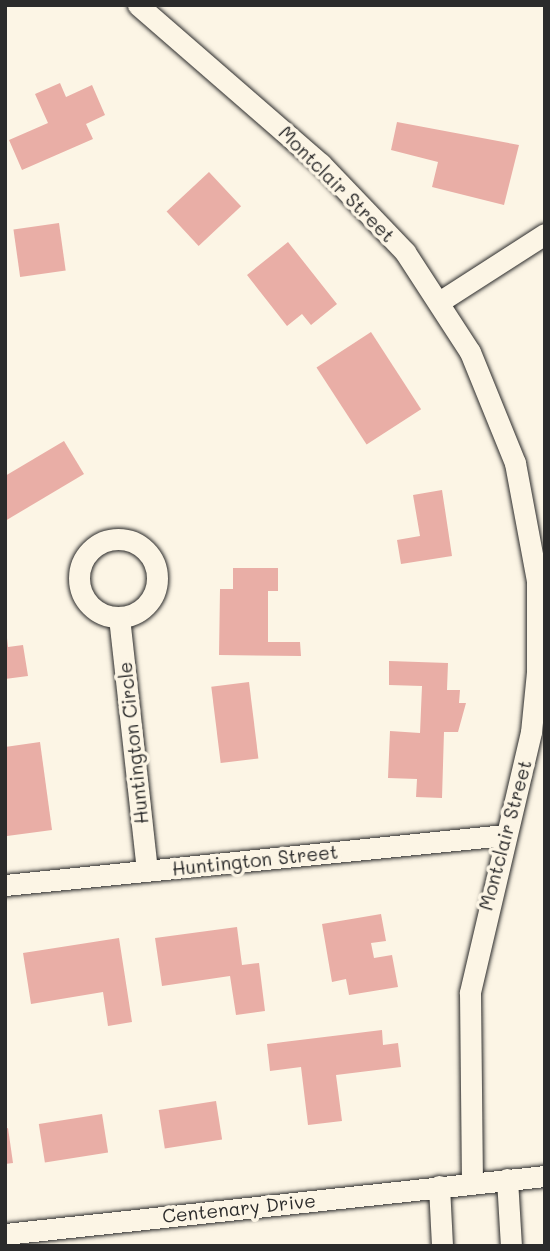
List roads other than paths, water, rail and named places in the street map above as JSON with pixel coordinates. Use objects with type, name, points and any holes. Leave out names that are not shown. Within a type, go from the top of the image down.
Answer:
[{"type":"street","name":"Montclair Street","points":[[138,5],[359,200],[439,302],[503,425],[533,552],[536,702],[470,993],[472,1183]]},
{"type":"street","points":[[439,302],[545,234]]},
{"type":"street","name":"Huntington Circle","points":[[119,617],[146,870]]},
{"type":"street","name":"Huntington Street","points":[[5,885],[505,835]]},
{"type":"street","name":"Centenary Drive","points":[[5,1234],[545,1176]]},
{"type":"street","points":[[507,1179],[511,1246]]},
{"type":"street","points":[[439,1186],[442,1246]]}]
